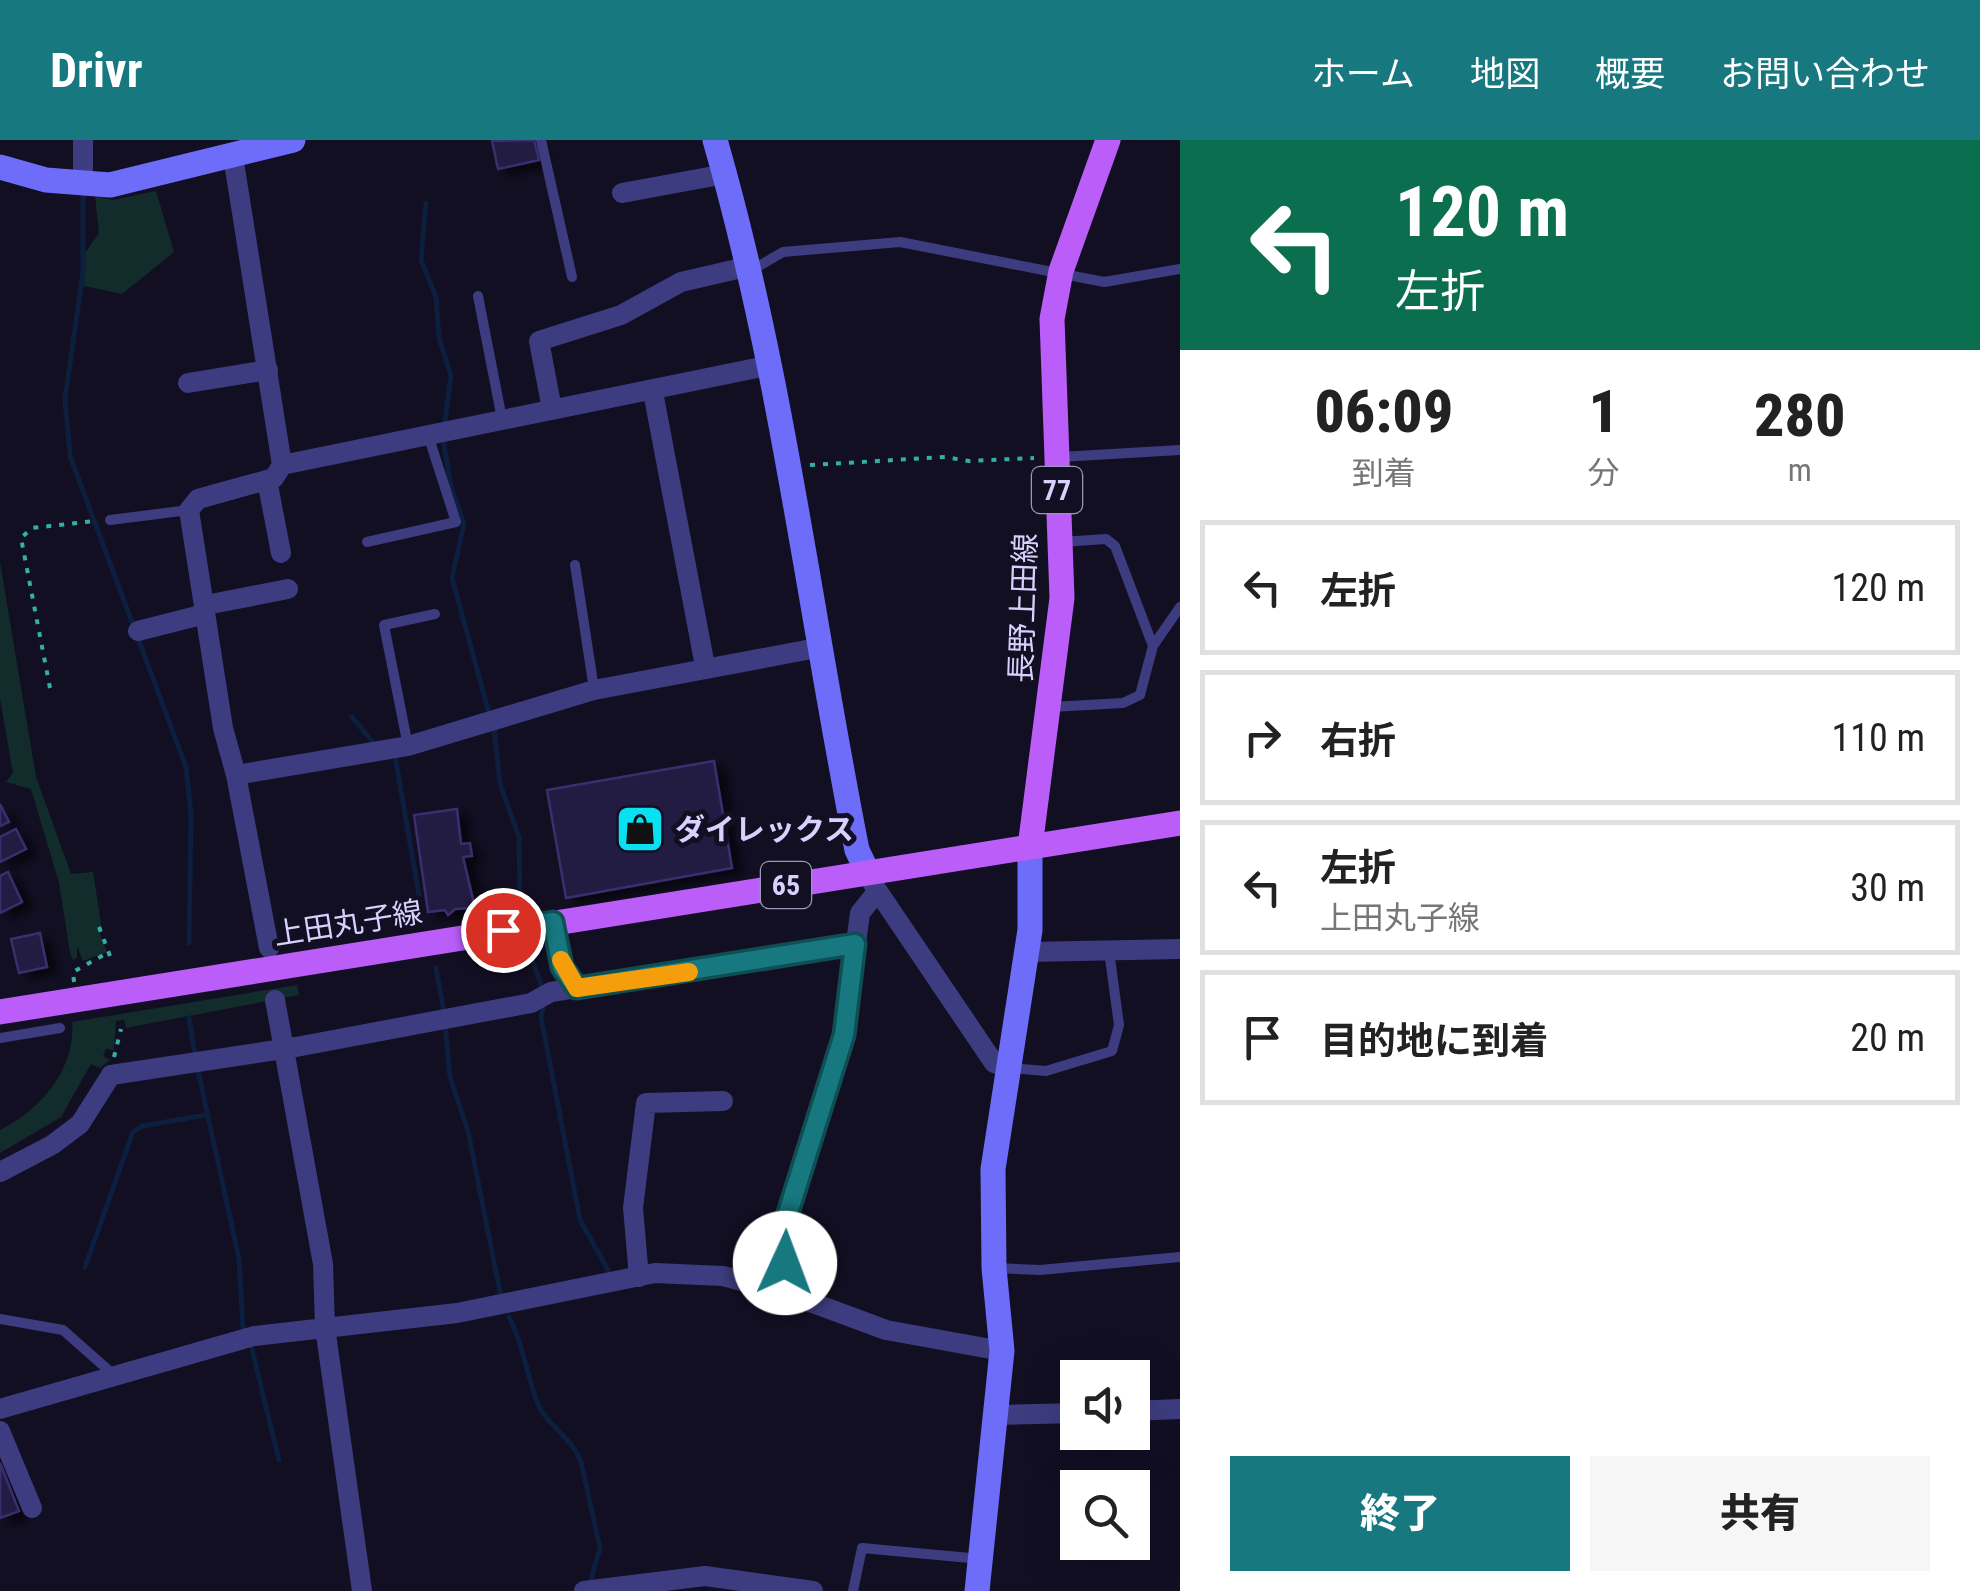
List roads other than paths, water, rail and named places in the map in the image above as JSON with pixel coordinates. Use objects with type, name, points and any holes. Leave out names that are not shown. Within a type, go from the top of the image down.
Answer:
[{"type":"main road","name":"長野上田線","points":[[1030,847],[1052,707],[1062,598],[1052,319],[1061,271],[1108,140]]},
{"type":"main road","name":"上田丸子線","points":[[0,1012],[553,922],[872,882],[1030,847],[1180,823]]},
{"type":"street","points":[[83,140],[84,183]]},
{"type":"street","points":[[0,166],[46,180],[110,185],[294,140]]},
{"type":"street","points":[[715,140],[751,268],[771,365],[817,648],[858,850],[872,882],[994,1063],[1010,1068]]},
{"type":"street","points":[[233,156],[268,370],[281,553]]},
{"type":"street","points":[[622,193],[725,174]]},
{"type":"street","points":[[552,409],[539,341],[621,316],[681,282],[751,268]]},
{"type":"street","points":[[269,948],[236,774],[223,728],[188,510],[198,499],[275,472],[428,434],[654,392],[771,365]]},
{"type":"street","points":[[188,383],[268,370]]},
{"type":"street","points":[[654,392],[704,666]]},
{"type":"street","points":[[138,630],[198,616],[211,604],[288,588]]},
{"type":"street","points":[[236,774],[408,746],[594,690],[704,666],[817,648]]},
{"type":"street","points":[[978,1591],[1002,1351],[994,1268],[993,1169],[1027,952],[1030,847]]},
{"type":"street","points":[[789,1294],[782,1232],[844,1035],[860,913],[872,882]]},
{"type":"street","points":[[553,922],[562,967],[577,988]]},
{"type":"street","points":[[0,1172],[52,1145],[80,1124],[108,1077],[532,1003],[551,992],[855,944]]},
{"type":"street","points":[[1027,952],[1180,948]]},
{"type":"street","points":[[276,1000],[281,1047],[323,1264],[325,1327],[362,1591]]},
{"type":"street","points":[[639,1277],[633,1208],[646,1103],[724,1101]]},
{"type":"street","points":[[0,1409],[254,1336],[456,1313],[655,1273],[723,1276],[789,1294],[886,1330],[1002,1351]]},
{"type":"street","points":[[1150,1410],[1180,1409]]},
{"type":"street","points":[[997,1416],[1060,1413]]},
{"type":"street","points":[[0,1432],[32,1508]]},
{"type":"street","points":[[592,1590],[705,1576],[814,1591]]},
{"type":"lane","points":[[541,140],[572,278]]},
{"type":"lane","points":[[751,268],[783,252],[900,242],[1104,282],[1180,269]]},
{"type":"lane","points":[[478,296],[502,420]]},
{"type":"lane","points":[[367,542],[456,522],[428,434]]},
{"type":"lane","points":[[1054,457],[1180,450]]},
{"type":"lane","points":[[110,520],[188,510]]},
{"type":"lane","points":[[1060,542],[1106,539],[1115,546],[1154,646]]},
{"type":"lane","points":[[575,565],[594,690]]},
{"type":"lane","points":[[1052,707],[1123,702],[1140,695],[1154,646],[1180,607]]},
{"type":"lane","points":[[408,746],[384,625],[435,614]]},
{"type":"lane","points":[[1010,1068],[1046,1071],[1112,1051],[1119,1024],[1109,950]]},
{"type":"lane","points":[[0,1038],[60,1028]]},
{"type":"lane","points":[[994,1268],[1040,1270],[1180,1256]]},
{"type":"lane","points":[[0,1319],[63,1330],[116,1378]]},
{"type":"lane","points":[[853,1591],[862,1548],[982,1559]]},
{"type":"waterway","points":[[83,192],[83,272],[65,399],[70,456],[186,767],[191,815],[189,943]]},
{"type":"waterway","points":[[426,203],[421,260],[436,297],[439,338],[451,376],[444,428]]},
{"type":"waterway","points":[[443,439],[451,487],[464,524],[452,578],[490,717]]},
{"type":"waterway","points":[[352,717],[376,746]]},
{"type":"waterway","points":[[494,728],[500,784],[519,837],[520,906]]},
{"type":"waterway","points":[[395,756],[424,925]]},
{"type":"waterway","points":[[528,948],[543,990]]},
{"type":"waterway","points":[[436,968],[444,1012]]},
{"type":"waterway","points":[[544,1005],[541,1017],[580,1220],[608,1270]]},
{"type":"waterway","points":[[189,1018],[195,1055]]},
{"type":"waterway","points":[[445,1025],[450,1077],[468,1131],[501,1297]]},
{"type":"waterway","points":[[197,1066],[239,1259],[243,1328]]},
{"type":"waterway","points":[[85,1267],[133,1132],[142,1126],[206,1115]]},
{"type":"waterway","points":[[509,1317],[540,1408],[581,1462],[600,1548],[591,1579]]},
{"type":"waterway","points":[[252,1349],[279,1460]]},
{"type":"place","name":"ダイレックス","points":[[640,829]]}]
